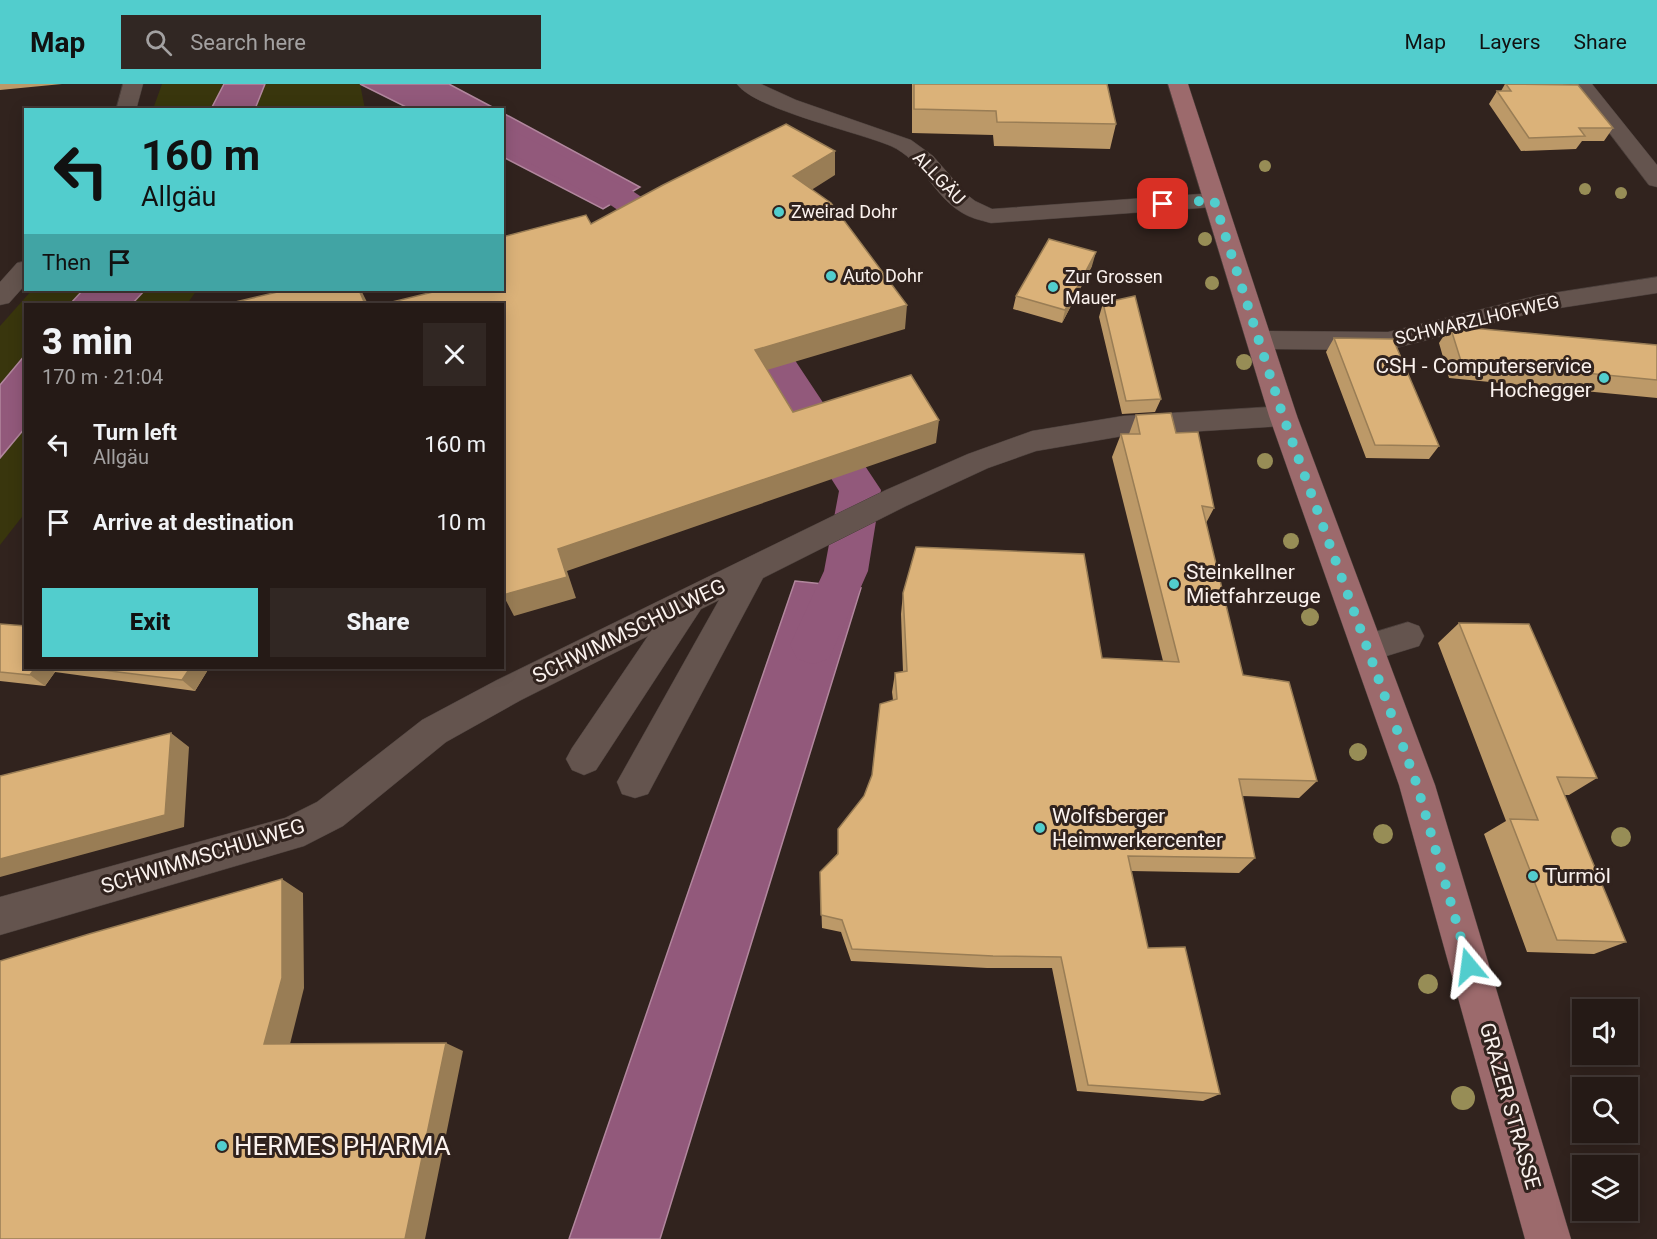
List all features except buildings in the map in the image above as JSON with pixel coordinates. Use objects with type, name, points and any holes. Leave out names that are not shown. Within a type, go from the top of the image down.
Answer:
[{"type":"main road","name":"GRAZER STRASSE","points":[[1178,84],[1283,416],[1417,785],[1548,1239]]},
{"type":"street","points":[[127,108],[133,84]]},
{"type":"street","name":"ALLGÄU","points":[[747,84],[758,91],[813,113],[895,140],[917,153],[965,207],[977,213],[991,216],[1214,200]]},
{"type":"street","points":[[1582,84],[1657,180]]},
{"type":"street","points":[[0,297],[24,270]]},
{"type":"street","name":"SCHWARZLHOFWEG","points":[[1260,340],[1388,341],[1540,303],[1657,285]]},
{"type":"street","name":"SCHWIMMSCHULWEG","points":[[0,916],[291,834],[330,814],[434,731],[509,690],[896,498],[978,461],[1032,441],[1123,426],[1283,416]]},
{"type":"street","points":[[635,782],[752,570]]},
{"type":"street","points":[[584,759],[690,601]]},
{"type":"street","points":[[1367,648],[1408,636]]},
{"type":"shaded area","points":[[162,84],[224,84],[212,108],[153,108]]},
{"type":"shaded area","points":[[224,84],[265,84],[255,108],[212,108]]},
{"type":"shaded area","points":[[265,84],[360,84],[365,108],[256,108]]},
{"type":"shaded area","points":[[360,84],[449,84],[494,108],[408,108]]},
{"type":"shaded area","points":[[504,114],[640,187],[603,209],[504,158]]},
{"type":"shaded area","points":[[31,291],[82,291],[71,303],[24,303],[24,356],[0,385],[0,326]]},
{"type":"shaded area","points":[[82,291],[144,291],[133,303],[71,303]]},
{"type":"shaded area","points":[[144,291],[196,291],[188,303],[133,303]]},
{"type":"shaded area","points":[[24,356],[24,429],[0,458],[0,385]]},
{"type":"shaded area","points":[[24,429],[24,514],[0,545],[0,458]]},
{"type":"shaded area","points":[[795,581],[861,588],[660,1239],[569,1239]]},
{"type":"waterway","points":[[504,138],[620,197],[682,239]]},
{"type":"waterway","points":[[746,314],[860,490],[846,571],[813,645]]},
{"type":"place","name":"Zweirad Dohr","points":[[779,212]]},
{"type":"place","name":"Auto Dohr","points":[[831,276]]},
{"type":"place","name":"Zur Grossen Mauer","points":[[1053,287]]},
{"type":"place","name":"CSH - Computerservice Hochegger","points":[[1604,378]]},
{"type":"place","name":"Steinkellner Mietfahrzeuge","points":[[1174,584]]},
{"type":"place","name":"Wolfsberger Heimwerkercenter","points":[[1040,828]]},
{"type":"place","name":"Turmöl","points":[[1533,876]]},
{"type":"place","name":"HERMES PHARMA","points":[[222,1146]]},
{"type":"route","points":[[1163,204],[1214,200],[1283,416],[1417,785],[1469,966]]}]
